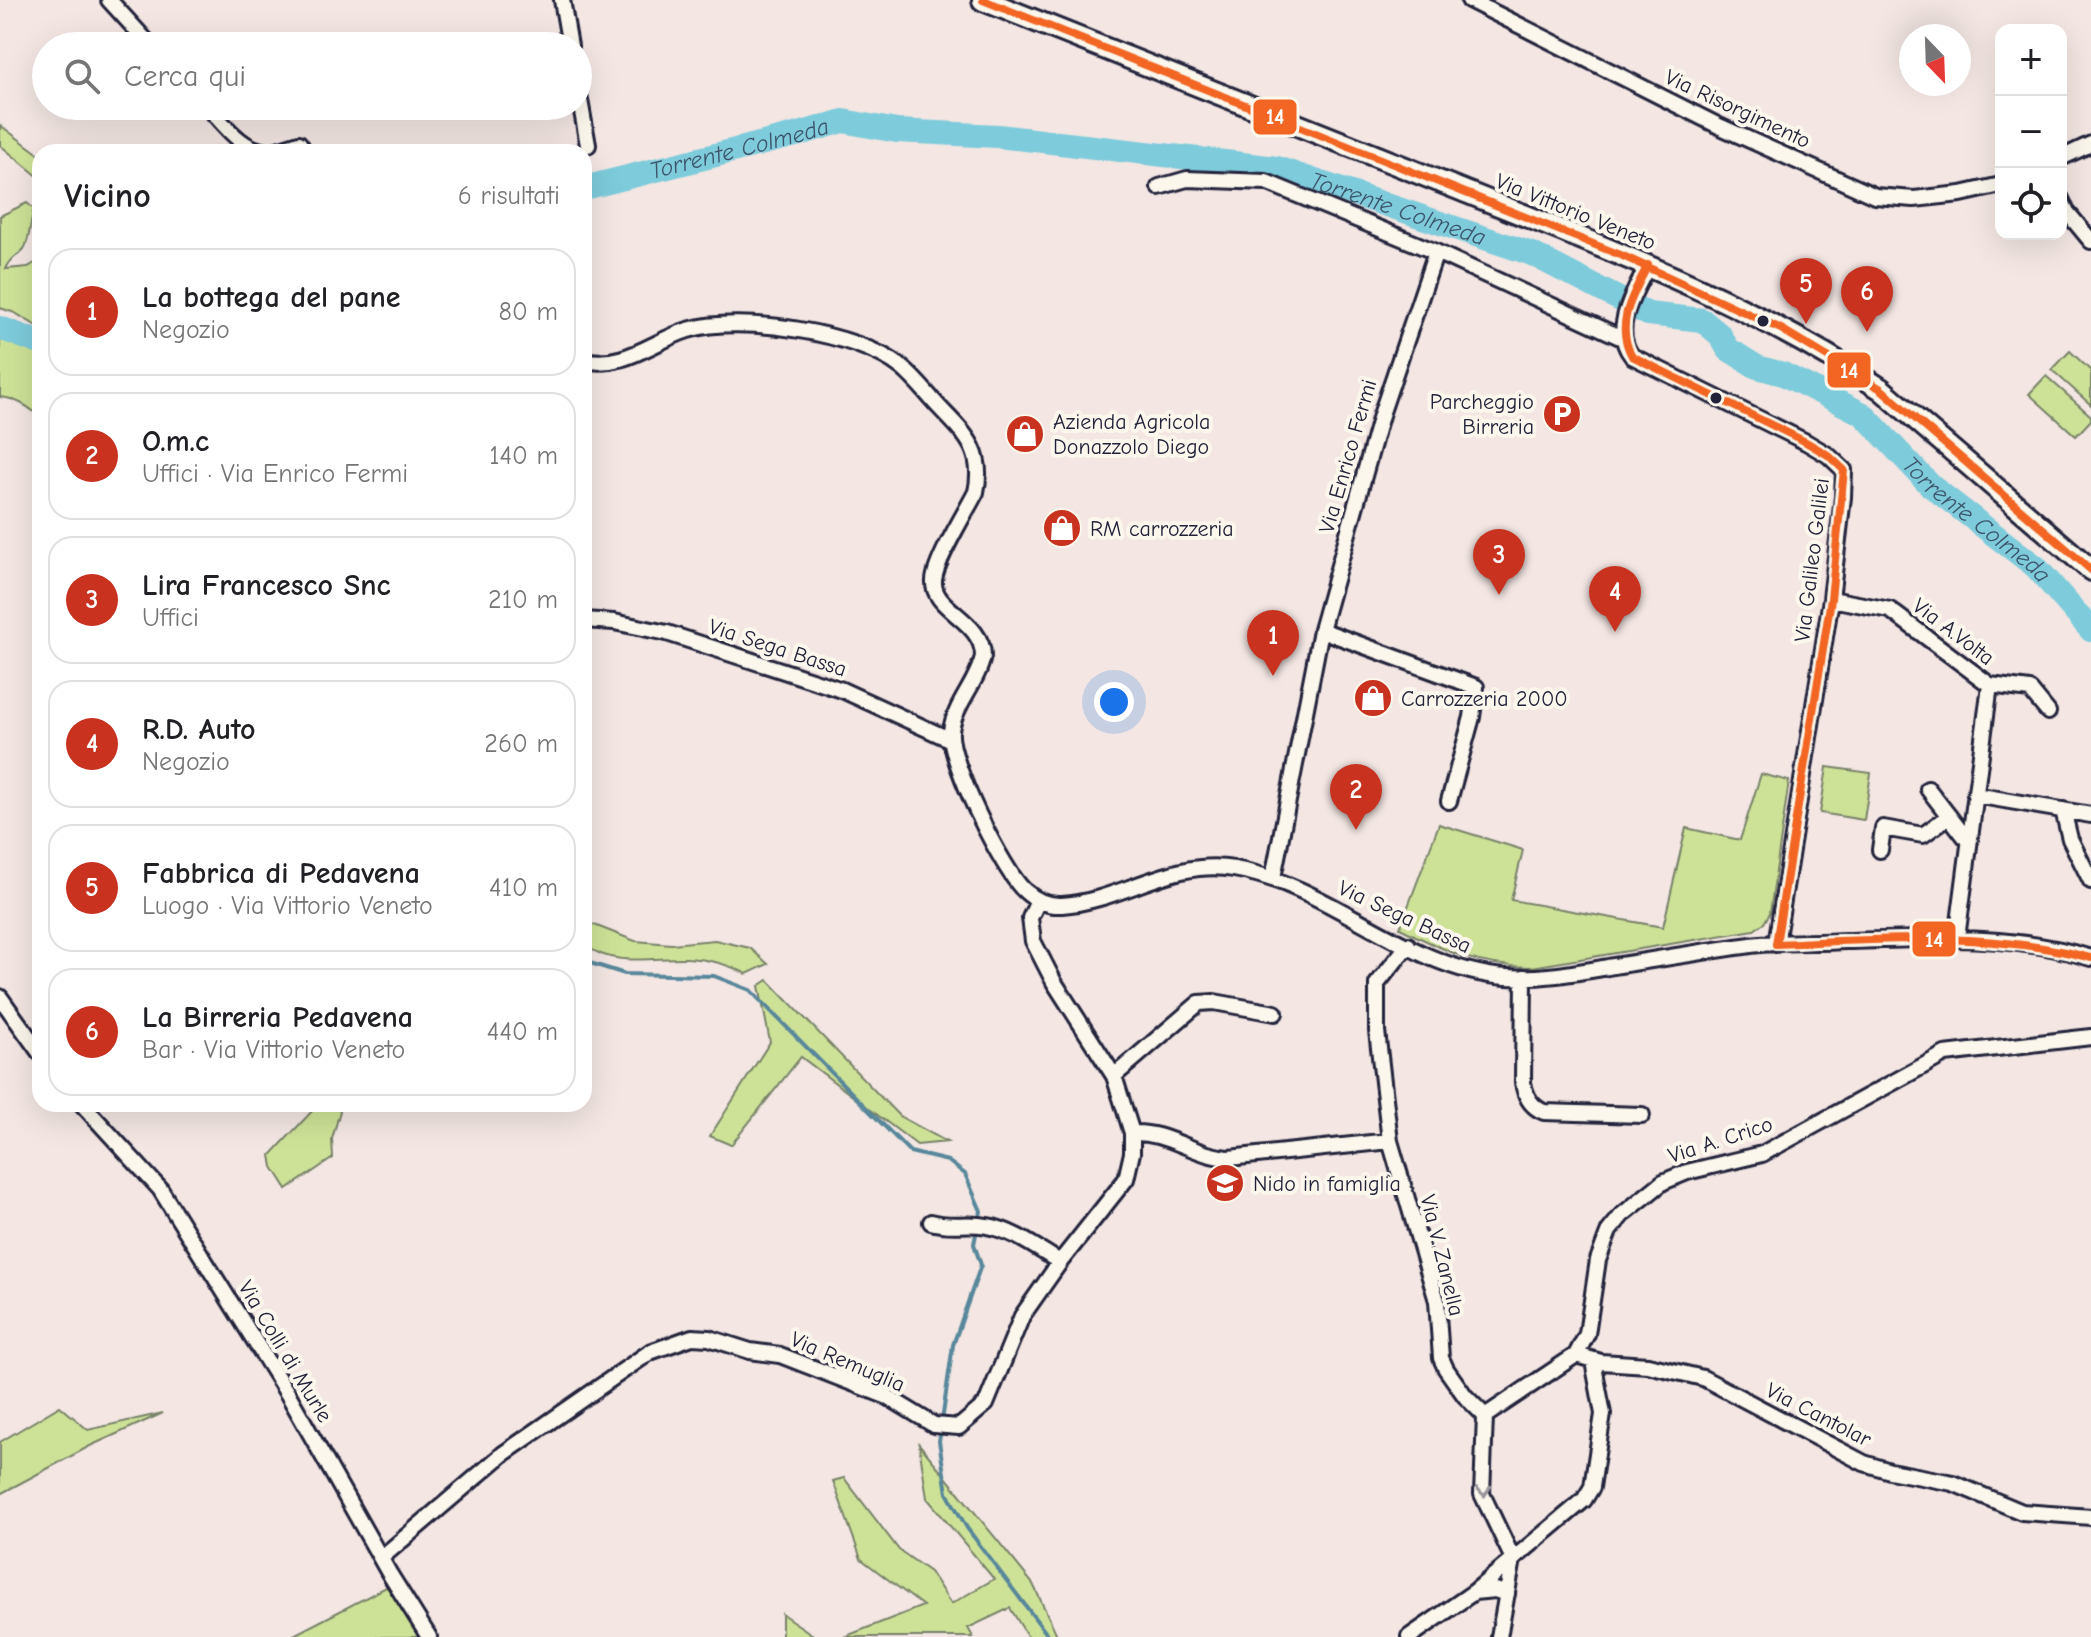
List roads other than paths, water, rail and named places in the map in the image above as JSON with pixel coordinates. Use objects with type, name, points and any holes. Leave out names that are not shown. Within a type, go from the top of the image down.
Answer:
[{"type":"main road","name":"Via Vittorio Veneto","points":[[983,0],[1648,265],[1763,320],[1881,389],[2091,570]]},
{"type":"street","points":[[109,0],[138,32]]},
{"type":"street","points":[[562,0],[568,32]]},
{"type":"street","name":"Via Risorgimento","points":[[1469,0],[1721,127],[1875,196],[1914,199],[1995,186]]},
{"type":"street","points":[[221,120],[245,144]]},
{"type":"street","points":[[584,120],[588,144]]},
{"type":"street","points":[[2067,155],[2091,144]]},
{"type":"street","points":[[1159,187],[1187,179],[1266,182],[1622,332],[1648,265]]},
{"type":"street","points":[[2067,212],[2091,241]]},
{"type":"street","name":"Via Enrico Fermi","points":[[1273,878],[1321,630],[1381,415],[1436,252]]},
{"type":"street","points":[[592,360],[619,360],[688,330],[707,326],[750,324],[822,335],[872,351],[902,367],[965,435],[979,467],[976,492],[934,580],[939,598],[975,631],[983,650],[982,664],[953,724],[951,740],[964,780],[1001,854],[1018,883],[1038,901]]},
{"type":"street","name":"Via Galileo Galilei","points":[[1622,332],[1628,352],[1642,363],[1806,442],[1840,465],[1844,477],[1831,599],[1776,944]]},
{"type":"street","name":"Via A.Volta","points":[[1831,599],[1890,610],[1990,685],[1957,938]]},
{"type":"street","name":"Via Sega Bassa","points":[[592,621],[667,633],[828,685],[951,740]]},
{"type":"street","points":[[1321,630],[1476,687],[1472,717],[1449,801]]},
{"type":"street","points":[[1990,685],[2030,690],[2048,712]]},
{"type":"street","points":[[1928,789],[1969,842]]},
{"type":"street","points":[[1975,795],[2091,815]]},
{"type":"street","points":[[2063,810],[2070,839],[2091,881]]},
{"type":"street","points":[[1880,850],[1883,828],[1923,835],[1949,816]]},
{"type":"street","name":"Via Sega Bassa","points":[[1038,901],[1051,905],[1078,902],[1193,867],[1229,868],[1273,878],[1460,969],[1524,977],[1572,973],[1747,945],[1776,944],[1957,938],[2022,945],[2091,958]]},
{"type":"street","name":"Via Remuglia","points":[[381,1558],[503,1454],[650,1352],[692,1337],[709,1338],[750,1351],[780,1355],[877,1392],[934,1425],[951,1427],[966,1423],[986,1404],[1022,1316],[1126,1179],[1132,1153],[1132,1133],[1114,1076],[1054,982],[1033,941],[1030,918],[1038,901]]},
{"type":"street","name":"Via V. Zanella","points":[[1408,945],[1377,984],[1377,1031],[1390,1141],[1437,1301],[1441,1358],[1465,1396],[1485,1416]]},
{"type":"street","points":[[1524,977],[1523,1082],[1526,1096],[1533,1105],[1544,1112],[1642,1115]]},
{"type":"street","points":[[0,997],[32,1042]]},
{"type":"street","points":[[1114,1076],[1199,1003],[1214,1002],[1275,1013]]},
{"type":"street","name":"Via A. Crico","points":[[1576,1355],[1587,1334],[1598,1260],[1609,1231],[1622,1215],[1663,1182],[1687,1172],[1762,1154],[1945,1054],[2091,1037]]},
{"type":"street","name":"Via Colli di Murle","points":[[89,1112],[160,1189],[289,1396],[429,1637]]},
{"type":"street","points":[[1132,1133],[1144,1132],[1170,1138],[1210,1155],[1229,1158],[1390,1141]]},
{"type":"street","points":[[931,1222],[947,1227],[988,1226],[1013,1234],[1060,1262]]},
{"type":"street","points":[[1499,1637],[1513,1559],[1482,1494],[1485,1416],[1576,1355]]},
{"type":"street","name":"Via Cantolar","points":[[1576,1355],[1593,1361],[1648,1365],[1703,1378],[1864,1463],[1953,1483],[2011,1510],[2035,1515],[2091,1517]]},
{"type":"street","points":[[1409,1637],[1474,1592],[1584,1500],[1592,1487],[1603,1414],[1593,1361]]},
{"type":"street","points":[[1474,1592],[1495,1590],[1507,1594]]},
{"type":"waterway","name":"Torrente Colmeda","points":[[592,186],[843,121],[897,131],[998,136],[1277,168],[1532,254],[1648,314],[1702,320],[1720,335],[1728,349],[1757,367],[1783,374],[1863,414],[1931,486],[2036,567],[2091,630]]},
{"type":"waterway","name":"Torrente Colmeda","points":[[0,328],[32,340]]},
{"type":"waterway","points":[[592,964],[625,974],[714,976],[750,990],[910,1152],[948,1161],[965,1174],[981,1211],[979,1220]]},
{"type":"waterway","points":[[942,1421],[953,1345],[981,1265],[974,1244],[977,1229]]},
{"type":"waterway","points":[[941,1430],[939,1441],[947,1493],[967,1528],[1049,1637]]},
{"type":"place","name":"Fabbrica di Pedavena","points":[[1806,324]]},
{"type":"place","name":"La Birreria Pedavena","points":[[1867,332]]},
{"type":"place","name":"Parcheggio Birreria","points":[[1562,414]]},
{"type":"place","name":"Azienda Agricola Donazzolo Diego","points":[[1025,434]]},
{"type":"place","name":"RM carrozzeria","points":[[1062,528]]},
{"type":"place","name":"Lira Francesco Snc","points":[[1499,595]]},
{"type":"place","name":"R.D. Auto","points":[[1615,632]]},
{"type":"place","name":"La bottega del pane","points":[[1273,676]]},
{"type":"place","name":"Carrozzeria 2000","points":[[1373,698]]},
{"type":"place","name":"O.m.c","points":[[1356,830]]},
{"type":"place","name":"Nido in famiglia","points":[[1225,1183]]}]
